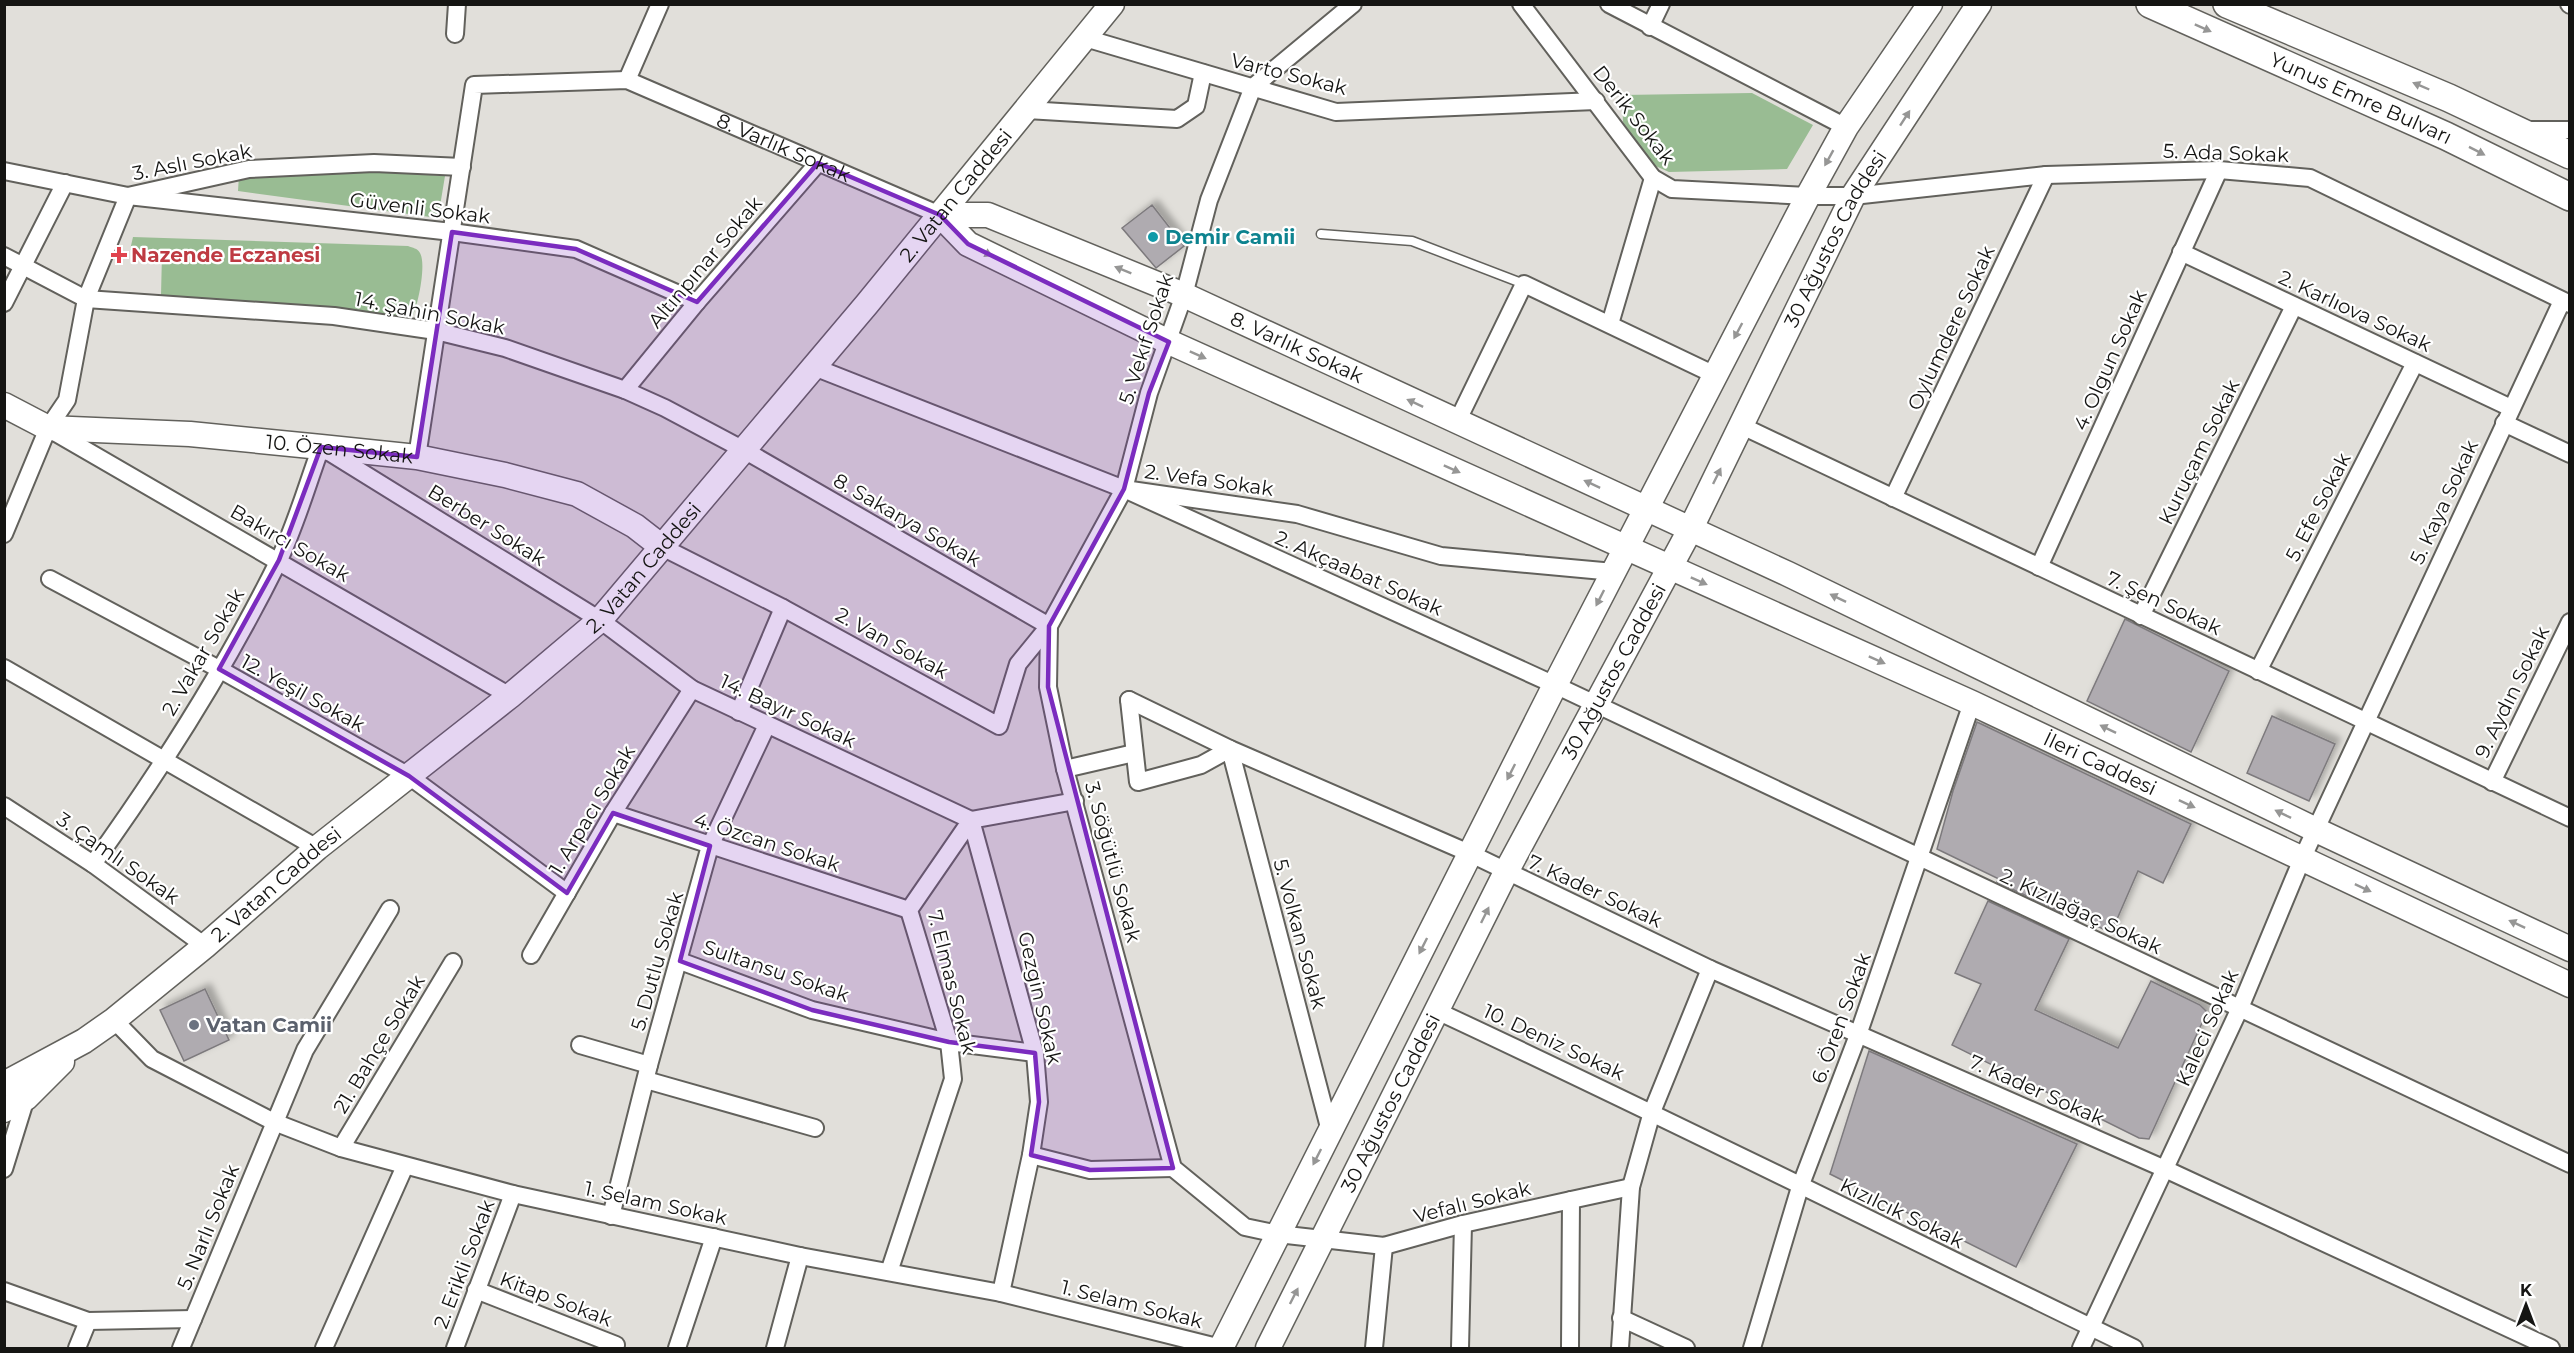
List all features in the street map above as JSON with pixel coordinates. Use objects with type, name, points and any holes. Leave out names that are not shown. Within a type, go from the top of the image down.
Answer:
[{"type":"main road","name":"2. Vatan Caddesi","points":[[4,1084],[84,1041],[114,1020],[205,946],[317,848],[510,696],[600,620],[814,367],[1112,4]]},
{"type":"main road","name":"30 Ağustos Caddesi","points":[[1268,1348],[1506,872],[1576,695],[1614,572],[1645,508],[1846,127],[1930,4]]},
{"type":"main road","name":"30 Ağustos Caddesi","points":[[1221,1348],[1469,853],[1576,695],[1670,568],[1742,426],[1853,196],[1979,4]]},
{"type":"main road","name":"Yunus Emre Bulvarı","points":[[2150,4],[2446,136],[2570,197]]},
{"type":"main road","name":"Yunus Emre Bulvarı","points":[[2229,5],[2450,98],[2570,155]]},
{"type":"main road","name":"8. Varlık Sokak","points":[[940,215],[988,214],[1184,295],[1645,508]]},
{"type":"main road","name":"8. Varlık Sokak","points":[[940,215],[968,244],[1169,342],[1626,548]]},
{"type":"main road","name":"10. Özen Sokak","points":[[4,405],[48,428],[190,434],[321,447],[417,457],[505,475],[577,494],[634,526],[662,547]]},
{"type":"main road","name":"İleri Caddesi","points":[[1645,508],[1691,528],[2316,830],[2570,949]]},
{"type":"main road","name":"İleri Caddesi","points":[[1626,548],[1972,703],[2570,985]]},
{"type":"main road","name":"2. Vatan Caddesi","points":[[4,1110],[26,1098],[84,1041]]},
{"type":"street","points":[[455,34],[457,4]]},
{"type":"street","points":[[417,457],[474,85],[627,80],[660,4]]},
{"type":"street","name":"5. Vekıf Sokak","points":[[1124,489],[1149,393],[1184,295],[1209,200],[1253,87],[1353,4]]},
{"type":"street","name":"Derik Sokak","points":[[1521,4],[1653,177],[1672,189],[1853,196]]},
{"type":"street","points":[[1610,4],[1650,27],[1846,127]]},
{"type":"street","points":[[1650,27],[1662,4]]},
{"type":"street","name":"Varto Sokak","points":[[1085,38],[1336,112],[1596,101]]},
{"type":"street","points":[[1027,110],[1177,119],[1196,106],[1203,73]]},
{"type":"street","name":"8. Varlık Sokak","points":[[627,80],[940,215]]},
{"type":"street","points":[[2516,130],[2570,130]]},
{"type":"street","name":"3. Aslı Sokak","points":[[4,171],[128,196],[249,169],[374,163],[462,167]]},
{"type":"street","name":"Altınpınar Sokak","points":[[625,390],[697,302],[818,163]]},
{"type":"street","name":"5. Ada Sokak","points":[[1853,196],[2046,175],[2219,170],[2310,177],[2566,303]]},
{"type":"street","name":"4. Olgun Sokak","points":[[2039,567],[2219,170]]},
{"type":"street","name":"Oylumdere Sokak","points":[[1893,498],[2046,175]]},
{"type":"street","points":[[1610,324],[1653,177]]},
{"type":"street","points":[[4,303],[65,183]]},
{"type":"street","points":[[4,534],[48,428],[67,400],[86,299],[128,196]]},
{"type":"street","name":"Güvenli Sokak","points":[[128,196],[452,232],[576,249],[697,302]]},
{"type":"street","name":"2. Karlıova Sokak","points":[[2181,252],[2415,363],[2570,454]]},
{"type":"street","points":[[4,256],[21,267],[86,299]]},
{"type":"street","points":[[1457,422],[1524,284],[1715,375]]},
{"type":"street","name":"14. Şahin Sokak","points":[[86,299],[334,316],[435,331],[505,348],[625,390],[665,408],[744,450]]},
{"type":"street","name":"5. Kaya Sokak","points":[[2365,722],[2508,416],[2566,303]]},
{"type":"street","name":"Kuruçam Sokak","points":[[2141,616],[2294,306]]},
{"type":"street","name":"5. Efe Sokak","points":[[2258,671],[2415,363]]},
{"type":"street","name":"2. Vefa Sokak","points":[[814,367],[1124,489],[1298,514],[1441,556],[1614,572]]},
{"type":"street","name":"7. Şen Sokak","points":[[1742,426],[2570,818]]},
{"type":"street","name":"Bakırcı Sokak","points":[[48,428],[510,696]]},
{"type":"street","name":"2. Vakar Sokak","points":[[93,864],[163,761],[219,669],[279,560],[321,447]]},
{"type":"street","name":"Berber Sokak","points":[[321,447],[600,620]]},
{"type":"street","name":"8. Sakarya Sokak","points":[[744,450],[1049,626]]},
{"type":"street","name":"3. Söğütlü Sokak","points":[[1124,489],[1049,626],[1048,687],[1065,769],[1173,1168]]},
{"type":"street","name":"2. Akçaabat Sokak","points":[[1124,489],[1576,695]]},
{"type":"street","name":"2. Van Sokak","points":[[662,547],[783,608],[999,726],[1018,664],[1049,626]]},
{"type":"street","name":"12. Yeşil Sokak","points":[[50,579],[219,669],[408,776],[567,893]]},
{"type":"street","points":[[739,712],[783,608]]},
{"type":"street","name":"14. Bayır Sokak","points":[[600,620],[692,689],[971,820]]},
{"type":"street","name":"9. Aydın Sokak","points":[[2492,782],[2570,622]]},
{"type":"street","points":[[4,668],[317,848]]},
{"type":"street","name":"1. Arpacı Sokak","points":[[531,955],[612,813],[692,689]]},
{"type":"street","name":"2. Kızılağaç Sokak","points":[[1576,695],[2570,1164]]},
{"type":"street","points":[[1230,749],[1202,765],[1138,782],[1129,700],[1230,749],[1469,853],[1506,872]]},
{"type":"street","name":"6. Ören Sokak","points":[[1752,1348],[1800,1187],[1858,1035],[1921,858],[1972,703]]},
{"type":"street","name":"Kaleci Sokak","points":[[2081,1348],[2240,1008],[2302,859],[2365,722]]},
{"type":"street","name":"5. Dutlu Sokak","points":[[611,1216],[647,1073],[711,846],[767,725]]},
{"type":"street","name":"5. Volkan Sokak","points":[[1230,749],[1330,1131]]},
{"type":"street","points":[[1065,769],[1134,753]]},
{"type":"street","points":[[971,820],[1075,801]]},
{"type":"street","name":"3. Çamlı Sokak","points":[[4,806],[93,864],[205,946]]},
{"type":"street","name":"4. Özcan Sokak","points":[[612,813],[909,910]]},
{"type":"street","name":"7. Elmas Sokak","points":[[889,1272],[953,1079],[949,1042],[909,910],[971,820]]},
{"type":"street","name":"Gezgin Sokak","points":[[971,820],[1035,1053],[1039,1102],[1000,1293]]},
{"type":"street","name":"7. Kader Sokak","points":[[1506,872],[1710,969],[2165,1169],[2552,1348]]},
{"type":"street","name":"5. Narlı Sokak","points":[[181,1348],[305,1050],[390,909]]},
{"type":"street","name":"Sultansu Sokak","points":[[680,961],[812,1010],[949,1042],[1035,1053]]},
{"type":"street","name":"21. Bahçe Sokak","points":[[341,1149],[453,962]]},
{"type":"street","points":[[1620,1348],[1631,1187],[1652,1112],[1710,969]]},
{"type":"street","name":"10. Deniz Sokak","points":[[1437,1011],[1652,1112]]},
{"type":"street","name":"1. Selam Sokak","points":[[114,1020],[152,1059],[274,1122],[341,1149],[513,1194],[800,1256],[1000,1293],[1221,1348]]},
{"type":"street","points":[[580,1045],[647,1073],[815,1128]]},
{"type":"street","points":[[4,1169],[26,1098]]},
{"type":"street","name":"Kızılcık Sokak","points":[[1652,1112],[1800,1187],[2134,1348]]},
{"type":"street","points":[[1030,1155],[1090,1170],[1173,1168],[1245,1227],[1278,1234],[1384,1246],[1374,1348]]},
{"type":"street","points":[[324,1348],[405,1166]]},
{"type":"street","name":"Vefalı Sokak","points":[[1384,1246],[1462,1224],[1631,1187]]},
{"type":"street","name":"2. Erikli Sokak","points":[[454,1348],[513,1194]]},
{"type":"street","points":[[1570,1200],[1570,1348]]},
{"type":"street","points":[[1461,1348],[1462,1224]]},
{"type":"street","points":[[677,1348],[714,1237]]},
{"type":"street","points":[[775,1348],[800,1256]]},
{"type":"street","name":"Kitap Sokak","points":[[476,1290],[616,1345],[615,1348]]},
{"type":"street","points":[[4,1291],[88,1321],[193,1319]]},
{"type":"street","points":[[1621,1318],[1686,1348]]},
{"type":"street","points":[[77,1348],[88,1321]]},
{"type":"lane","points":[[1321,234],[1412,241],[1524,284]]},
{"type":"highlighted area","points":[[818,163],[940,215],[968,244],[1169,342],[1149,393],[1124,489],[1049,626],[1048,687],[1173,1168],[1090,1170],[1031,1155],[1039,1102],[1035,1053],[949,1042],[812,1010],[680,961],[710,846],[613,813],[567,893],[409,776],[219,669],[279,560],[321,447],[417,457],[452,232],[576,249],[697,302]]},
{"type":"green space","points":[[1752,93],[1813,125],[1787,169],[1669,172],[1651,164],[1623,122],[1622,95]]},
{"type":"green space","points":[[361,170],[445,176],[438,218],[238,191],[239,175]]},
{"type":"green space","points":[[133,237],[408,246],[418,250],[422,259],[416,308],[410,322],[161,295],[162,254],[130,250]]},
{"type":"building","name":"Demir Camii","points":[[1152,205],[1184,246],[1156,268],[1122,228]]},
{"type":"building","points":[[2125,619],[2229,671],[2191,752],[2087,701]]},
{"type":"building","points":[[2272,716],[2335,744],[2309,801],[2247,773]]},
{"type":"building","points":[[1977,722],[2191,824],[2163,883],[2138,871],[2111,933],[1997,882],[1999,879],[1937,849],[1953,791]]},
{"type":"building","points":[[1988,901],[2069,939],[2035,1010],[2118,1048],[2151,981],[2200,1005],[2207,1012],[2149,1139],[2139,1138],[1952,1045],[1981,984],[1955,973]]},
{"type":"building","name":"Vatan Camii","points":[[205,989],[229,1040],[184,1061],[160,1010]]},
{"type":"building","points":[[1869,1051],[2077,1144],[2016,1267],[1830,1174]]},
{"type":"place","name":"Demir Camii","points":[[1153,237]]},
{"type":"place","name":"Nazende Eczanesi","points":[[119,255]]},
{"type":"place","name":"Vatan Camii","points":[[194,1025]]}]
